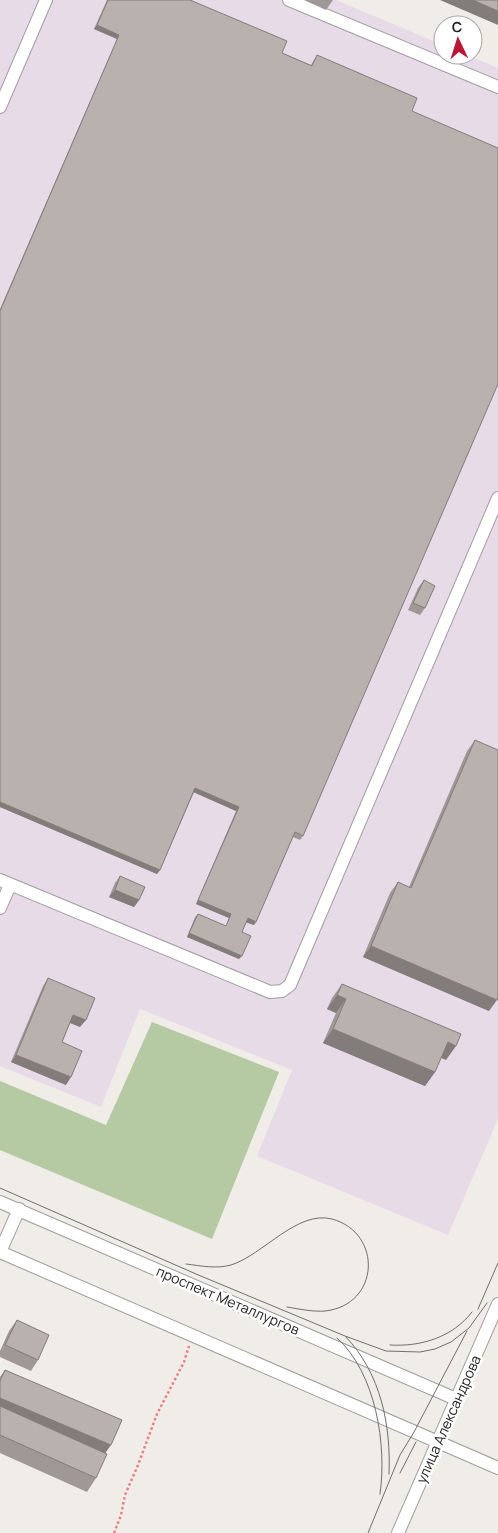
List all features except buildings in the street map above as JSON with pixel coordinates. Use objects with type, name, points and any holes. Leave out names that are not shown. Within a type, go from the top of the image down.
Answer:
[{"type":"street","points":[[0,107],[46,0]]},
{"type":"street","points":[[289,0],[498,87]]},
{"type":"street","points":[[0,908],[5,882],[270,992],[282,990],[290,985],[498,498]]},
{"type":"street","name":"проспект Металлургов","points":[[0,1202],[456,1399]]},
{"type":"street","points":[[18,1210],[0,1252],[498,1468]]},
{"type":"street","name":"улица Александрова","points":[[398,1533],[498,1304]]},
{"type":"path","points":[[114,1533],[121,1516],[125,1495],[157,1414],[184,1362],[192,1335]]},
{"type":"shaded area","points":[[0,0],[336,0],[433,41],[433,65],[483,65],[483,62],[498,68],[498,1119],[448,1235],[257,1156],[292,1070],[140,1009],[101,1107],[0,1066]]},
{"type":"green space","points":[[152,1022],[279,1072],[212,1239],[0,1150],[0,1081],[106,1125]]},
{"type":"tram line","points":[[0,1188],[196,1274],[386,1351],[420,1352],[435,1349],[451,1342],[469,1328],[487,1303]]},
{"type":"tram line","points":[[186,1264],[214,1267],[231,1265],[243,1260],[293,1227],[319,1218],[332,1219],[349,1227],[360,1238],[367,1253],[368,1268],[365,1283],[356,1296],[343,1306],[325,1311],[287,1307]]},
{"type":"tram line","points":[[478,1309],[498,1263]]},
{"type":"tram line","points":[[390,1345],[413,1344],[436,1339],[456,1328],[472,1312]]},
{"type":"tram line","points":[[368,1533],[400,1455],[467,1331]]},
{"type":"tram line","points":[[346,1337],[358,1351],[376,1384],[386,1419],[389,1474]]},
{"type":"tram line","points":[[337,1338],[361,1370],[370,1390],[376,1411],[382,1454],[380,1494]]},
{"type":"tram line","points":[[400,1473],[416,1442]]}]
